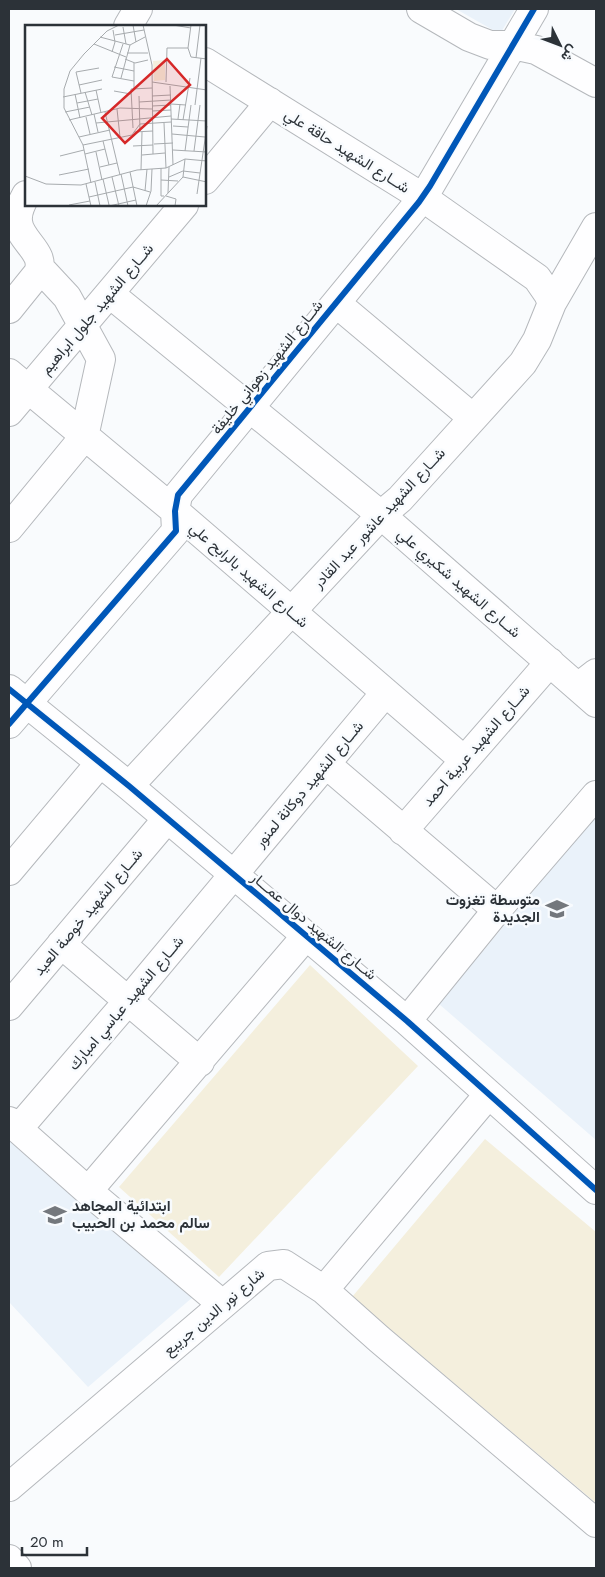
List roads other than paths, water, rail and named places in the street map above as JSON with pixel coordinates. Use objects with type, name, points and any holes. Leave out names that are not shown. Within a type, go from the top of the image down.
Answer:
[{"type":"street","points":[[421,9],[469,37],[490,45],[513,45],[536,50],[596,83]]},
{"type":"street","name":"شــارع الشهيد زهواني خليفة","points":[[9,724],[18,696],[176,531],[175,511],[178,495],[422,198],[534,9]]},
{"type":"street","name":"شــارع الشهيد حاقة علي","points":[[206,63],[422,198],[537,278],[552,303]]},
{"type":"street","points":[[206,179],[270,102]]},
{"type":"street","points":[[9,309],[40,268],[39,256],[24,235],[18,221],[24,200]]},
{"type":"street","name":"شــارع الشهيد جلول ابراهيم","points":[[9,412],[19,381],[82,326],[183,206]]},
{"type":"street","name":"شــارع الشهيد عاشور عبد القادر","points":[[129,786],[381,516],[400,499],[523,363],[537,340],[552,303],[596,227]]},
{"type":"street","points":[[9,528],[84,437],[101,359],[67,297],[40,268]]},
{"type":"street","name":"شــارع الشهيد شكيري علي","points":[[110,294],[381,516],[550,662],[590,688]]},
{"type":"street","points":[[336,303],[473,418]]},
{"type":"street","name":"شــارع الشهيد بالرابح علي","points":[[19,381],[175,511],[464,760]]},
{"type":"street","name":"شــارع الشهيد عربية احمد","points":[[403,831],[550,662]]},
{"type":"street","name":"شــارع الشهيد دوكانة لمنور","points":[[234,875],[385,693]]},
{"type":"street","name":"شــارع الشهيد دوال عمـــار","points":[[18,696],[129,786],[407,1021],[596,1190]]},
{"type":"street","points":[[9,871],[100,763]]},
{"type":"street","points":[[326,764],[497,910]]},
{"type":"street","points":[[407,1021],[497,910],[596,795]]},
{"type":"street","name":"شــارع الشهيد خوصة العيد","points":[[9,1006],[167,819]]},
{"type":"street","name":"شــارع الشهيد عباسي امبارك","points":[[14,1125],[128,1001],[234,875]]},
{"type":"street","points":[[88,1191],[306,936]]},
{"type":"street","points":[[61,944],[200,1062]]},
{"type":"street","points":[[324,1290],[488,1095]]},
{"type":"street","points":[[14,1125],[88,1191],[222,1304]]},
{"type":"street","name":"شارع نور الدين جريبع","points":[[9,1487],[268,1266],[284,1264],[324,1290],[596,1523]]},
{"type":"street","points":[[9,1558],[17,1568]]},
{"type":"place","name":"متوسطة تغزوت الجديدة","points":[[557,909]]},
{"type":"place","name":"ابتدائية المجاهد سالم محمد بن الحبيب","points":[[55,1215]]}]
